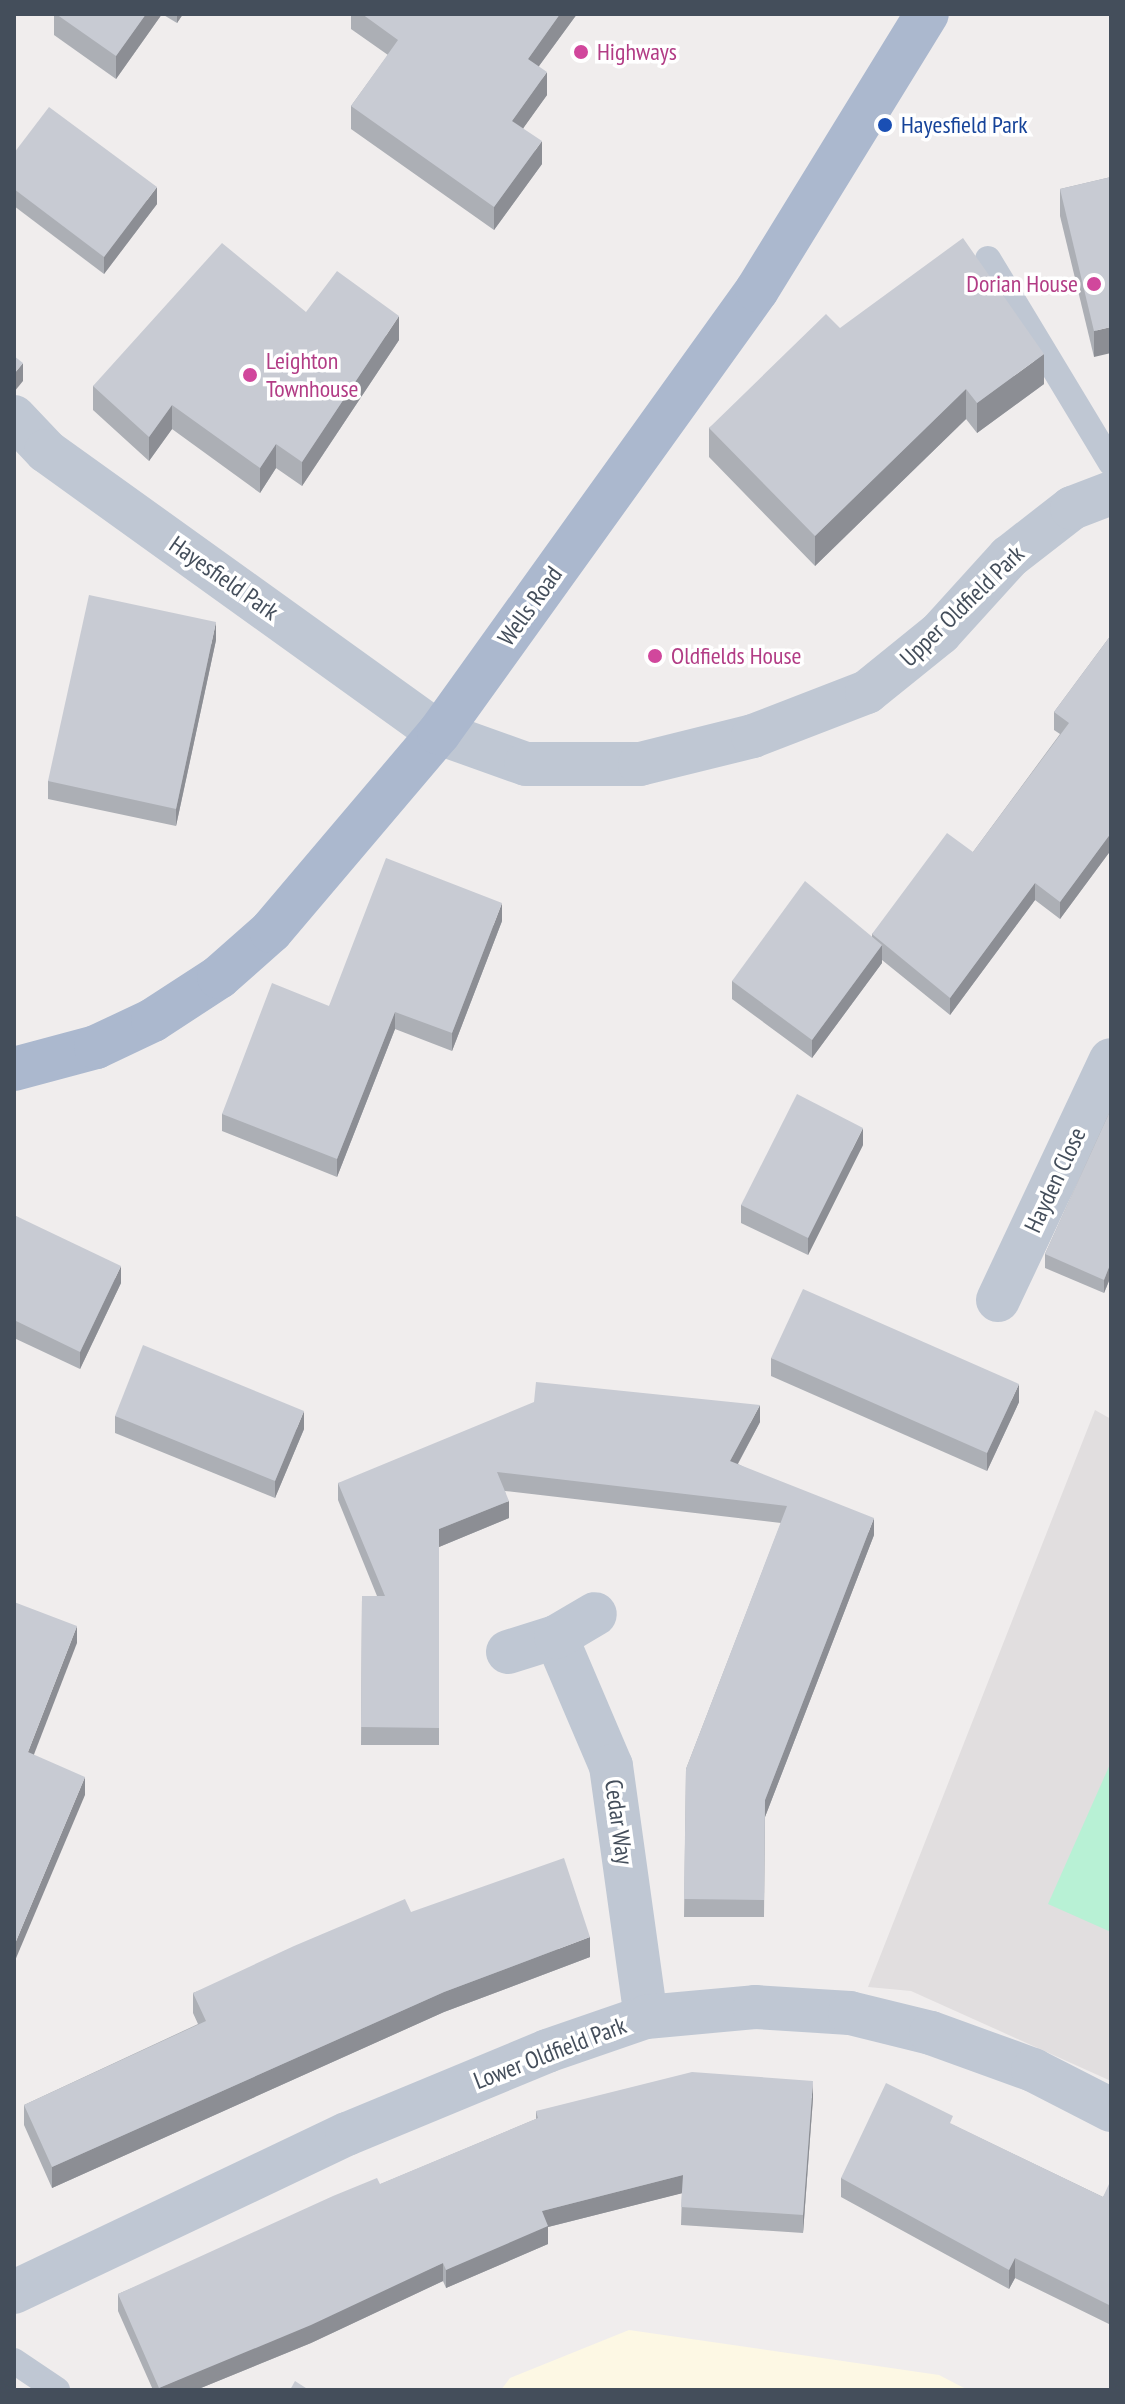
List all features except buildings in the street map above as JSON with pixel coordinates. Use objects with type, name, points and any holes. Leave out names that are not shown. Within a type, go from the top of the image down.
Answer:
[{"type":"main road","name":"Wells Road","points":[[14,1069],[96,1047],[153,1020],[219,977],[271,931],[439,733],[757,290],[927,14]]},
{"type":"street","name":"Hayesfield Park","points":[[14,417],[46,451],[439,733]]},
{"type":"street","name":"Upper Oldfield Park","points":[[439,733],[526,764],[640,764],[753,736],[867,692],[940,633],[1009,557],[1072,508],[1111,493]]},
{"type":"street","name":"Hayden Close","points":[[994,1301],[1111,1060]]},
{"type":"street","points":[[508,1652],[556,1637],[595,1614]]},
{"type":"street","name":"Cedar Way","points":[[556,1637],[611,1766],[646,2017]]},
{"type":"street","name":"Lower Oldfield Park","points":[[14,2292],[347,2134],[547,2051],[646,2017],[755,2007],[850,2013],[931,2033],[1033,2070],[1111,2110]]},
{"type":"lane","points":[[988,259],[1111,463]]},
{"type":"lane","points":[[14,2361],[57,2390]]},
{"type":"shaded area","points":[[1095,1410],[1111,1419],[1111,2081],[911,1991],[868,1987]]},
{"type":"shaded area","points":[[629,2330],[939,2375],[968,2390],[501,2390],[510,2378]]},
{"type":"green space","points":[[1111,1762],[1111,1932],[1048,1904]]},
{"type":"place","name":"Highways","points":[[581,52]]},
{"type":"place","name":"Hayesfield Park","points":[[885,125]]},
{"type":"place","name":"Dorian House","points":[[1094,284]]},
{"type":"place","name":"Leighton Townhouse","points":[[250,375]]},
{"type":"place","name":"Oldfields House","points":[[655,656]]}]
